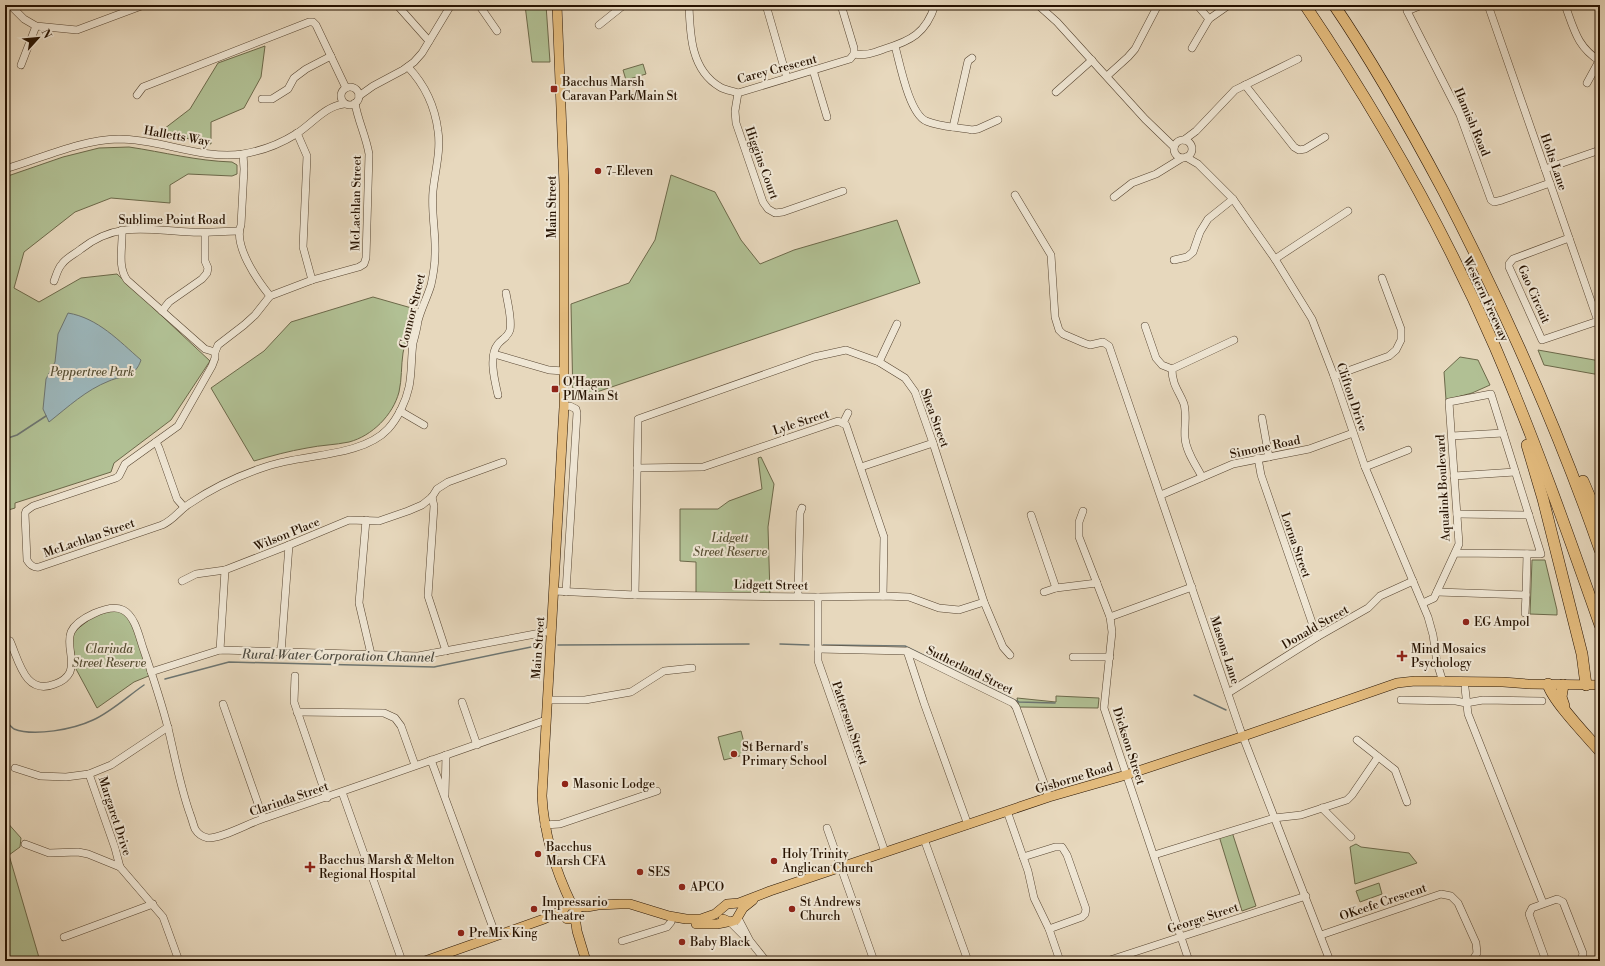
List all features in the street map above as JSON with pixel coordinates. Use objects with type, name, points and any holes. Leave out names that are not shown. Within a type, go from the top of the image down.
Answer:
[{"type":"highway","name":"Western Freeway","points":[[1305,5],[1316,20],[1396,150],[1451,253],[1495,347],[1551,486],[1600,625]]},
{"type":"highway","name":"Western Freeway","points":[[1335,6],[1371,63],[1431,168],[1476,253],[1535,381],[1564,452],[1600,550]]},
{"type":"highway","points":[[1495,347],[1525,438],[1543,499],[1582,654],[1586,685]]},
{"type":"highway","points":[[1535,381],[1553,416],[1600,521]]},
{"type":"highway","points":[[1548,684],[1551,692],[1568,714],[1600,751]]},
{"type":"highway","points":[[1563,685],[1561,697],[1568,714]]},
{"type":"main road","name":"Main Street","points":[[556,6],[564,185],[564,407],[552,631],[542,779],[544,825],[549,848],[586,961]]},
{"type":"main road","name":"Gisborne Road","points":[[733,904],[924,839],[1243,736],[1385,686],[1439,684],[1503,687],[1528,684],[1600,685]]},
{"type":"main road","name":"Gisborne Road","points":[[733,919],[748,904],[770,891]]},
{"type":"main road","points":[[425,961],[544,919],[587,907],[606,904],[630,904],[669,916],[694,919],[710,916],[727,904],[733,904],[738,908],[733,919],[717,924],[682,924],[621,908],[599,908],[570,912]]},
{"type":"main road","points":[[722,908],[720,911],[722,918],[733,919]]},
{"type":"street","points":[[10,5],[24,19],[36,26],[77,30],[126,8],[144,5]]},
{"type":"street","points":[[398,5],[429,41]]},
{"type":"street","points":[[346,88],[342,93],[346,103],[357,93],[408,67],[422,53],[451,5]]},
{"type":"street","points":[[479,5],[497,31]]},
{"type":"street","points":[[599,26],[624,5]]},
{"type":"street","name":"Carey Crescent","points":[[689,5],[692,44],[698,64],[708,78],[722,88],[738,93],[846,61],[854,54]]},
{"type":"street","points":[[766,5],[787,78]]},
{"type":"street","points":[[841,5],[854,48],[854,54],[866,55],[895,46],[912,38],[929,20],[935,5]]},
{"type":"street","points":[[1038,5],[1057,22],[1145,119],[1165,137],[1174,149],[1177,156],[1184,157]]},
{"type":"street","points":[[1107,76],[1135,49],[1158,5]]},
{"type":"street","points":[[1197,5],[1209,19]]},
{"type":"street","points":[[1192,48],[1209,19],[1229,5]]},
{"type":"street","name":"Hamish Road","points":[[1422,5],[1407,11],[1460,115],[1491,200],[1494,202],[1502,200],[1550,183]]},
{"type":"street","name":"Holts Lane","points":[[1488,5],[1599,324]]},
{"type":"street","points":[[1565,5],[1576,38],[1586,51],[1600,61],[1587,83]]},
{"type":"street","points":[[137,95],[143,87],[309,22],[313,22],[316,25],[346,88]]},
{"type":"street","points":[[21,65],[36,26]]},
{"type":"street","points":[[895,46],[912,102],[919,116],[933,124],[978,129],[998,120]]},
{"type":"street","points":[[262,99],[272,99],[288,89],[294,78],[300,73],[331,56]]},
{"type":"street","points":[[953,127],[968,61],[972,58]]},
{"type":"street","points":[[1168,166],[1174,149],[1181,140],[1196,131],[1235,90],[1298,59]]},
{"type":"street","points":[[1056,92],[1092,60]]},
{"type":"street","name":"Connor Street","points":[[217,487],[270,465],[298,458],[348,450],[369,442],[387,430],[400,411],[409,387],[413,343],[419,318],[431,284],[435,253],[432,209],[433,190],[438,161],[438,133],[434,112],[424,87],[408,67]]},
{"type":"street","points":[[813,70],[827,117]]},
{"type":"street","points":[[1245,85],[1294,147],[1299,150],[1305,149],[1325,137]]},
{"type":"street","points":[[346,88],[352,88],[357,93]]},
{"type":"street","name":"Higgins Court","points":[[738,93],[735,111],[736,123],[764,202],[768,209],[775,213],[783,212],[843,191]]},
{"type":"street","name":"McLachlan Street","points":[[217,487],[184,507],[177,516],[162,524],[39,567],[32,566],[27,560],[26,511],[33,506],[120,476],[124,464],[178,426],[184,418],[212,366],[218,344],[255,315],[270,296],[312,280],[359,267],[364,264],[366,258],[369,154],[367,142],[357,112],[346,103]]},
{"type":"street","name":"Halletts Way","points":[[5,169],[67,148],[90,142],[119,139],[153,143],[221,155],[243,154],[278,144],[297,133],[320,115],[346,103]]},
{"type":"street","points":[[1114,196],[1132,183],[1156,174],[1184,157],[1191,148],[1196,131]]},
{"type":"street","points":[[297,133],[307,156],[303,248],[312,280]]},
{"type":"street","points":[[1165,137],[1188,142],[1191,148]]},
{"type":"street","name":"Clifton Drive","points":[[1191,148],[1198,164]]},
{"type":"street","points":[[1545,169],[1600,150]]},
{"type":"street","points":[[243,154],[244,169],[241,225],[239,231],[242,250],[246,260],[270,296]]},
{"type":"street","name":"Clifton Drive","points":[[1184,157],[1198,164],[1233,199],[1275,259],[1312,319],[1334,376],[1365,467],[1422,603],[1433,636],[1439,684]]},
{"type":"street","name":"Masons Lane","points":[[1015,195],[1051,255],[1055,317],[1059,330],[1063,334],[1090,345],[1103,342],[1107,344],[1111,352],[1243,736],[1330,961]]},
{"type":"street","points":[[1174,260],[1188,257],[1193,252],[1200,232],[1208,219],[1233,199]]},
{"type":"street","points":[[1275,259],[1348,211]]},
{"type":"street","name":"Sublime Point Road","points":[[54,281],[61,264],[87,244],[111,231],[132,229],[205,233],[239,231]]},
{"type":"street","points":[[122,230],[122,273],[127,280],[205,349],[215,352]]},
{"type":"street","points":[[162,311],[169,302],[202,279],[207,273],[208,268],[205,260],[205,233]]},
{"type":"street","name":"Gao Circuit","points":[[1569,238],[1513,259],[1509,264],[1510,268],[1542,340],[1599,324]]},
{"type":"street","points":[[1334,376],[1389,356],[1396,350],[1401,340],[1400,329],[1382,278]]},
{"type":"street","points":[[498,396],[492,363],[497,345],[510,332],[506,293]]},
{"type":"street","points":[[879,362],[897,324]]},
{"type":"street","points":[[1145,326],[1156,358],[1162,365],[1172,370]]},
{"type":"street","points":[[1172,370],[1234,340]]},
{"type":"street","name":"Shea Street","points":[[637,468],[638,419],[814,357],[846,350],[879,362],[904,378],[915,392],[984,602],[1003,647],[1010,655]]},
{"type":"street","points":[[494,354],[550,370],[564,371]]},
{"type":"street","points":[[1172,370],[1172,380],[1184,404],[1185,439],[1189,452],[1202,477]]},
{"type":"street","name":"Aqualink Boulevard","points":[[1422,603],[1434,598],[1459,544],[1449,402],[1491,394],[1503,433]]},
{"type":"street","points":[[564,407],[570,406],[576,409],[577,413],[566,592]]},
{"type":"street","points":[[400,411],[424,425]]},
{"type":"street","points":[[843,424],[848,413]]},
{"type":"street","points":[[1262,418],[1269,457]]},
{"type":"street","name":"Lyle Street","points":[[637,468],[703,467],[838,421],[846,425],[884,537],[883,596]]},
{"type":"street","name":"Simone Road","points":[[1161,495],[1233,464],[1309,449],[1353,433]]},
{"type":"street","points":[[1452,436],[1503,433],[1541,554],[1455,553]]},
{"type":"street","points":[[156,442],[177,499],[184,507]]},
{"type":"street","points":[[861,467],[933,443]]},
{"type":"street","points":[[1365,467],[1408,450]]},
{"type":"street","name":"Lorna Street","points":[[1258,458],[1261,475],[1317,638]]},
{"type":"street","name":"Wilson Place","points":[[182,581],[196,574],[225,570],[349,520],[379,521],[422,505],[432,497],[437,489],[448,482],[503,462]]},
{"type":"street","points":[[635,595],[637,468]]},
{"type":"street","points":[[1454,476],[1515,472]]},
{"type":"street","points":[[432,497],[434,506],[428,596],[446,651]]},
{"type":"street","points":[[798,596],[800,512],[802,508]]},
{"type":"street","name":"Dickson Street","points":[[1083,511],[1079,522],[1079,537],[1110,616],[1112,632],[1104,708],[1189,961]]},
{"type":"street","points":[[1457,514],[1529,515]]},
{"type":"street","points":[[1031,515],[1056,588]]},
{"type":"street","points":[[366,520],[359,603],[371,654]]},
{"type":"street","points":[[282,653],[289,545]]},
{"type":"street","points":[[1525,613],[1527,554]]},
{"type":"street","points":[[220,650],[225,570]]},
{"type":"street","name":"Donald Street","points":[[1228,693],[1368,608],[1380,596],[1413,581]]},
{"type":"street","points":[[1044,592],[1056,588],[1097,583]]},
{"type":"street","points":[[1110,616],[1192,587]]},
{"type":"street","name":"Lidgett Street","points":[[554,591],[635,595],[909,597],[939,608],[959,610],[984,602]]},
{"type":"street","points":[[1437,592],[1526,595]]},
{"type":"street","name":"Patterson Street","points":[[818,597],[818,661],[833,708],[885,852]]},
{"type":"street","name":"Clarinda Street","points":[[10,641],[23,674],[28,680],[43,687],[52,686],[64,679],[69,673],[72,661],[70,645],[71,633],[74,628],[93,614],[104,609],[110,607],[123,610],[132,619],[151,672],[168,727],[184,796],[198,833],[208,838],[263,818],[327,798],[415,765],[477,745],[546,720]]},
{"type":"street","points":[[151,672],[220,650],[418,656],[552,631]]},
{"type":"street","name":"Sutherland Street","points":[[818,649],[907,651],[1013,703],[1016,707],[1049,798]]},
{"type":"street","points":[[907,651],[968,825]]},
{"type":"street","points":[[1073,657],[1110,657]]},
{"type":"street","points":[[547,700],[585,700],[631,692],[664,671],[692,668]]},
{"type":"street","points":[[295,676],[294,702],[327,798]]},
{"type":"street","points":[[1465,685],[1468,714],[1543,903]]},
{"type":"street","points":[[1402,700],[1456,701],[1466,703],[1483,700],[1542,701]]},
{"type":"street","points":[[462,702],[477,745]]},
{"type":"street","points":[[223,704],[263,818]]},
{"type":"street","points":[[297,712],[384,713],[395,718],[401,726],[415,765]]},
{"type":"street","name":"Margaret Drive","points":[[168,727],[111,765],[89,774],[115,848],[120,867],[153,904],[163,918],[179,961]]},
{"type":"street","points":[[1357,740],[1395,770],[1407,802]]},
{"type":"street","points":[[444,799],[446,755]]},
{"type":"street","points":[[1154,855],[1274,818],[1301,814],[1347,800],[1352,796],[1378,757]]},
{"type":"street","points":[[430,760],[496,936]]},
{"type":"street","points":[[15,768],[40,776],[66,777],[89,774]]},
{"type":"street","points":[[544,825],[560,824],[657,791]]},
{"type":"street","points":[[342,792],[402,961]]},
{"type":"street","points":[[1322,808],[1351,837]]},
{"type":"street","points":[[1007,812],[1028,870],[1034,898],[1060,961]]},
{"type":"street","points":[[827,828],[874,961]]},
{"type":"street","points":[[924,839],[968,961]]},
{"type":"street","points":[[25,844],[49,854],[78,852],[88,854],[120,867]]},
{"type":"street","points":[[1023,857],[1055,847],[1062,848],[1067,854],[1086,909],[1086,914],[1082,917],[1048,929]]},
{"type":"street","name":"OKeefe Crescent","points":[[1321,935],[1441,894],[1452,896],[1458,903],[1476,943],[1477,953],[1472,961]]},
{"type":"street","name":"George Street","points":[[1107,961],[1306,896]]},
{"type":"street","points":[[1546,961],[1529,914],[1532,908],[1557,899],[1563,902],[1583,953],[1580,961]]},
{"type":"street","points":[[64,937],[153,904]]},
{"type":"street","points":[[733,919],[766,961]]},
{"type":"street","points":[[622,941],[667,927],[671,922]]},
{"type":"green space","points":[[525,5],[546,5],[550,62],[532,62]]},
{"type":"green space","points":[[265,46],[261,77],[244,108],[211,122],[211,144],[160,132],[190,109],[218,63]]},
{"type":"green space","points":[[643,64],[646,74],[626,80],[623,70]]},
{"type":"green space","name":"Peppertree Park","points":[[129,147],[193,158],[232,162],[237,165],[237,174],[232,176],[188,174],[170,185],[170,203],[111,198],[75,212],[24,252],[14,288],[39,302],[81,278],[117,274],[210,361],[171,420],[114,463],[111,472],[15,503],[15,508],[5,511],[5,177],[63,157],[99,148]]},
{"type":"green space","points":[[671,175],[715,192],[741,240],[760,264],[794,250],[897,220],[920,283],[573,400],[571,304],[629,283],[655,240]]},
{"type":"green space","points":[[373,297],[415,309],[403,353],[399,392],[392,409],[387,416],[373,430],[358,439],[338,444],[300,449],[254,461],[211,388],[264,351],[291,322]]},
{"type":"green space","points":[[1538,350],[1600,361],[1600,375],[1544,365]]},
{"type":"green space","points":[[1460,357],[1478,360],[1490,385],[1472,393],[1446,400],[1444,372]]},
{"type":"green space","name":"Lidgett Street Reserve","points":[[761,457],[774,484],[768,527],[770,595],[696,595],[696,562],[680,561],[680,509],[718,509],[729,501],[762,489],[758,458]]},
{"type":"green space","points":[[1532,560],[1545,560],[1557,615],[1530,614]]},
{"type":"green space","name":"Clarinda Street Reserve","points":[[109,609],[122,612],[131,620],[151,675],[134,682],[97,708],[76,669],[76,661],[72,644],[73,634],[94,616]]},
{"type":"green space","points":[[1056,696],[1099,698],[1098,708],[1019,707],[1017,698],[1056,702]]},
{"type":"green space","points":[[741,731],[747,754],[724,760],[718,737]]},
{"type":"green space","points":[[5,820],[21,838],[20,847],[9,855],[40,961],[5,961]]},
{"type":"green space","points":[[1232,832],[1256,906],[1242,911],[1219,836]]},
{"type":"green space","points":[[1356,844],[1361,847],[1409,853],[1417,863],[1355,884],[1350,847]]},
{"type":"green space","points":[[1379,883],[1382,894],[1360,902],[1356,891]]},
{"type":"water","points":[[68,313],[89,320],[108,331],[141,360],[132,373],[109,381],[93,389],[49,422],[43,409],[46,379],[55,362],[58,334]]},
{"type":"waterway","points":[[5,439],[17,435],[46,416]]},
{"type":"waterway","name":"Rural Water Corporation Channel","points":[[558,645],[749,644]]},
{"type":"waterway","name":"Rural Water Corporation Channel","points":[[780,644],[809,645]]},
{"type":"waterway","name":"Rural Water Corporation Channel","points":[[823,645],[905,646],[1019,702],[1055,703]]},
{"type":"waterway","name":"Rural Water Corporation Channel","points":[[165,679],[229,662],[434,667],[536,646]]},
{"type":"waterway","name":"Rural Water Corporation Channel","points":[[5,720],[14,729],[22,731],[43,732],[65,729],[93,720],[106,713],[144,685]]},
{"type":"waterway","name":"Rural Water Corporation Channel","points":[[1194,695],[1226,710]]},
{"type":"place","name":"Bacchus Marsh Caravan Park/Main St","points":[[554,89]]},
{"type":"place","name":"7-Eleven","points":[[598,171]]},
{"type":"place","name":"O'Hagan Pl/Main St","points":[[555,389]]},
{"type":"place","name":"EG Ampol","points":[[1466,622]]},
{"type":"place","name":"Mind Mosaics Psychology","points":[[1402,656]]},
{"type":"place","name":"St Bernard's Primary School","points":[[734,754]]},
{"type":"place","name":"Masonic Lodge","points":[[565,784]]},
{"type":"place","name":"Bacchus Marsh CFA","points":[[538,854]]},
{"type":"place","name":"Holy Trinity Anglican Church","points":[[774,861]]},
{"type":"place","name":"Bacchus Marsh & Melton Regional Hospital","points":[[310,867]]},
{"type":"place","name":"SES","points":[[640,872]]},
{"type":"place","name":"APCO","points":[[682,887]]},
{"type":"place","name":"Impressario Theatre","points":[[534,909]]},
{"type":"place","name":"St Andrews Church","points":[[792,909]]},
{"type":"place","name":"PreMix King","points":[[461,933]]},
{"type":"place","name":"Baby Black","points":[[682,942]]}]
